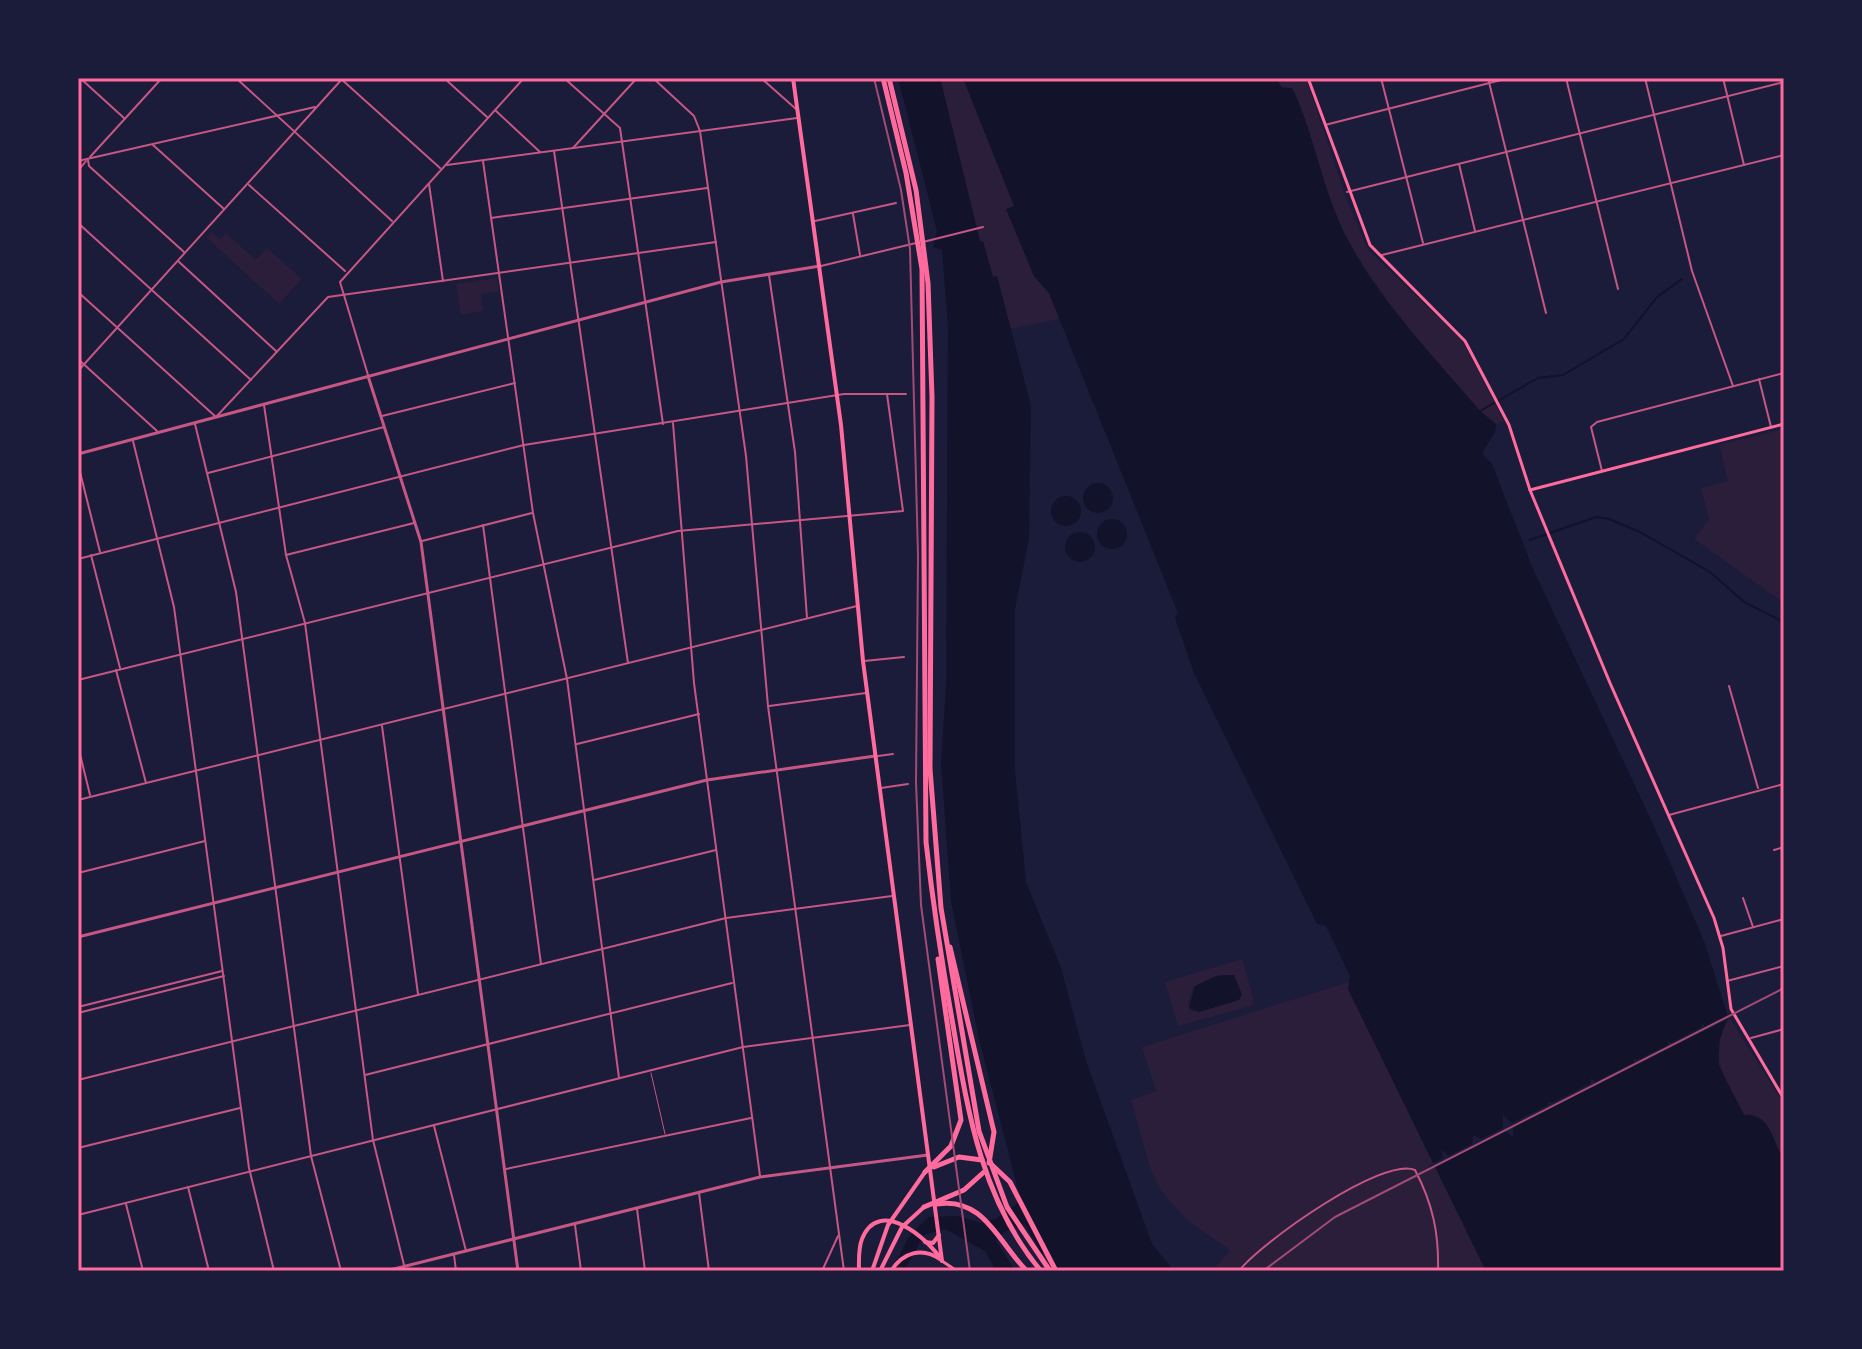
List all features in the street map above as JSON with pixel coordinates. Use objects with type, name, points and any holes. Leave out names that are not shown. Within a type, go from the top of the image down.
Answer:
[{"type":"highway","points":[[886,78],[922,248],[932,397],[930,769],[943,921],[979,1131],[1019,1235],[1050,1271]]},
{"type":"highway","points":[[922,248],[926,842],[960,1126],[951,1146],[925,1172]]},
{"type":"highway","points":[[924,1207],[972,1185],[986,1170],[993,1153],[994,1132],[943,921]]},
{"type":"highway","points":[[935,922],[967,1104],[982,1164],[997,1202],[1041,1271]]},
{"type":"highway","points":[[925,1172],[959,1157],[978,1159],[995,1166],[1010,1182],[1056,1271]]},
{"type":"highway","points":[[924,1207],[954,1203],[976,1210],[986,1218],[1027,1271]]},
{"type":"main road","points":[[793,78],[837,396],[879,789],[944,1271]]},
{"type":"main road","points":[[1308,78],[1364,235],[1378,256],[1472,351],[1513,434],[1530,490],[1720,937],[1731,1009],[1784,1098]]},
{"type":"main road","points":[[1530,490],[1784,424]]},
{"type":"main road","points":[[872,1271],[888,1225],[925,1172]]},
{"type":"main road","points":[[880,1271],[902,1227],[924,1207]]},
{"type":"main road","points":[[859,1268],[861,1242],[875,1225],[896,1221],[915,1233],[942,1261]]},
{"type":"main road","points":[[923,1240],[933,1243],[938,1233]]},
{"type":"main road","points":[[891,1271],[903,1257],[917,1252],[931,1254],[957,1271]]},
{"type":"street","points":[[80,78],[125,119]]},
{"type":"street","points":[[78,171],[162,78]]},
{"type":"street","points":[[236,78],[393,222]]},
{"type":"street","points":[[444,78],[488,118]]},
{"type":"street","points":[[518,1271],[421,542],[340,282],[524,78]]},
{"type":"street","points":[[564,78],[620,128],[663,424]]},
{"type":"street","points":[[573,148],[637,78]]},
{"type":"street","points":[[653,78],[694,116],[700,131],[740,412],[768,706],[844,1271]]},
{"type":"street","points":[[761,78],[797,109]]},
{"type":"street","points":[[1381,78],[1423,244]]},
{"type":"street","points":[[1488,78],[1546,313]]},
{"type":"street","points":[[1325,125],[1509,78]]},
{"type":"street","points":[[1566,78],[1618,289]]},
{"type":"street","points":[[1645,78],[1697,288],[1733,386]]},
{"type":"street","points":[[1723,78],[1744,165]]},
{"type":"street","points":[[78,371],[342,79],[441,169]]},
{"type":"street","points":[[1347,192],[1784,82]]},
{"type":"street","points":[[78,161],[317,107]]},
{"type":"street","points":[[495,110],[541,153]]},
{"type":"street","points":[[445,165],[798,118]]},
{"type":"street","points":[[152,144],[224,209]]},
{"type":"street","points":[[554,151],[628,663]]},
{"type":"street","points":[[1378,256],[1784,155]]},
{"type":"street","points":[[87,159],[89,166],[185,253]]},
{"type":"street","points":[[483,161],[533,513],[567,679],[619,1078]]},
{"type":"street","points":[[1459,163],[1475,231]]},
{"type":"street","points":[[429,183],[443,281]]},
{"type":"street","points":[[248,184],[347,273]]},
{"type":"street","points":[[491,218],[708,187]]},
{"type":"street","points":[[813,221],[896,203]]},
{"type":"street","points":[[852,213],[861,257]]},
{"type":"street","points":[[78,223],[251,380]]},
{"type":"street","points":[[78,454],[721,282],[820,266],[983,227]]},
{"type":"street","points":[[216,417],[324,300],[716,242]]},
{"type":"street","points":[[178,261],[277,352]]},
{"type":"street","points":[[769,273],[787,404],[808,618]]},
{"type":"street","points":[[78,292],[216,417]]},
{"type":"street","points":[[78,359],[158,433]]},
{"type":"street","points":[[1602,472],[1591,427],[1611,418],[1784,373]]},
{"type":"street","points":[[1760,379],[1771,427]]},
{"type":"street","points":[[381,417],[515,383]]},
{"type":"street","points":[[78,680],[682,530],[903,511],[887,394]]},
{"type":"street","points":[[78,559],[524,445],[837,396],[906,394]]},
{"type":"street","points":[[264,405],[286,555],[305,623],[373,1140],[404,1266]]},
{"type":"street","points":[[673,422],[699,714],[760,1177]]},
{"type":"street","points":[[195,423],[220,523],[243,639],[311,1156],[341,1271]]},
{"type":"street","points":[[207,473],[385,427]]},
{"type":"street","points":[[133,440],[181,654],[249,1171],[274,1271]]},
{"type":"street","points":[[78,464],[100,553]]},
{"type":"street","points":[[421,542],[533,513]]},
{"type":"street","points":[[286,555],[415,523]]},
{"type":"street","points":[[483,525],[541,965]]},
{"type":"street","points":[[91,555],[146,784]]},
{"type":"street","points":[[78,800],[858,605]]},
{"type":"street","points":[[863,661],[904,657]]},
{"type":"street","points":[[1729,686],[1759,791]]},
{"type":"street","points":[[768,706],[867,693]]},
{"type":"street","points":[[576,744],[699,714]]},
{"type":"street","points":[[382,725],[419,995]]},
{"type":"street","points":[[78,746],[91,797]]},
{"type":"street","points":[[78,937],[707,780],[893,754]]},
{"type":"street","points":[[879,789],[908,784]]},
{"type":"street","points":[[1668,816],[1784,784]]},
{"type":"street","points":[[78,873],[206,840]]},
{"type":"street","points":[[1774,850],[1784,847]]},
{"type":"street","points":[[594,880],[717,849]]},
{"type":"street","points":[[78,1080],[726,918],[893,896]]},
{"type":"street","points":[[1743,898],[1753,928]]},
{"type":"street","points":[[1720,937],[1784,919]]},
{"type":"street","points":[[1727,981],[1784,966]]},
{"type":"street","points":[[78,1007],[223,971]]},
{"type":"street","points":[[78,1013],[224,976]]},
{"type":"street","points":[[364,1076],[734,983]]},
{"type":"street","points":[[161,986],[162,991]]},
{"type":"street","points":[[107,1000],[108,1005]]},
{"type":"street","points":[[78,1215],[743,1047],[910,1025]]},
{"type":"street","points":[[1747,1039],[1784,1029]]},
{"type":"street","points":[[78,1148],[241,1108]]},
{"type":"street","points":[[505,1170],[752,1118]]},
{"type":"street","points":[[434,1125],[466,1251]]},
{"type":"street","points":[[386,1271],[760,1177],[928,1155]]},
{"type":"street","points":[[1239,1271],[1278,1237],[1331,1201],[1364,1181],[1403,1167],[1415,1170],[1428,1199],[1438,1233],[1438,1271]]},
{"type":"street","points":[[188,1187],[209,1271]]},
{"type":"street","points":[[699,1192],[709,1271]]},
{"type":"street","points":[[126,1203],[143,1271]]},
{"type":"street","points":[[637,1208],[645,1271]]},
{"type":"street","points":[[575,1223],[581,1271]]},
{"type":"street","points":[[822,1271],[839,1235]]},
{"type":"street","points":[[453,1254],[456,1271]]},
{"type":"lane","points":[[650,1070],[665,1135]]},
{"type":"shaded area","points":[[898,78],[940,78],[980,241],[983,241],[993,277],[997,276],[1031,406],[1029,538],[1015,609],[1015,771],[1026,882],[1061,968],[1086,1061],[1152,1244],[1174,1271],[1059,1271],[1047,1252],[1042,1254],[1025,1225],[1005,1231],[996,1241],[1015,1271],[996,1271],[985,1251],[945,1229],[924,1235],[904,1271],[891,1271],[910,1235],[928,1217],[957,1216],[981,1223],[997,1218],[1021,1201],[979,1039],[951,901],[941,762],[946,686],[948,326],[942,250],[933,247],[937,231]]},
{"type":"shaded area","points":[[940,78],[963,78],[1014,206],[1007,210],[1034,276],[1049,293],[1059,319],[1010,329],[997,276],[993,277],[983,241],[980,242]]},
{"type":"shaded area","points":[[963,78],[1276,78],[1282,88],[1292,88],[1334,209],[1362,264],[1398,316],[1480,411],[1496,424],[1495,432],[1482,453],[1492,464],[1533,569],[1653,824],[1704,941],[1728,1017],[1720,1039],[1718,1064],[1744,1115],[1764,1122],[1780,1152],[1784,1152],[1784,1271],[1486,1271],[1348,989],[1350,976],[1326,926],[1317,924],[1194,673],[1175,618],[1178,613],[1049,293],[1034,276],[1006,209],[1014,206]]},
{"type":"shaded area","points":[[1276,78],[1306,78],[1346,198],[1368,250],[1462,340],[1504,421],[1496,424],[1480,411],[1377,286],[1348,240],[1332,207],[1296,95],[1292,88],[1279,86]]},
{"type":"shaded area","points":[[211,232],[220,239],[226,233],[256,260],[267,248],[302,279],[279,304],[206,237]]},
{"type":"shaded area","points":[[497,278],[499,291],[481,294],[483,311],[461,315],[456,284]]},
{"type":"shaded area","points":[[1784,429],[1784,603],[1694,539],[1709,519],[1701,488],[1728,481],[1719,445]]},
{"type":"shaded area","points":[[1098,483],[1109,487],[1113,498],[1109,509],[1098,513],[1087,509],[1083,498],[1087,487]]},
{"type":"shaded area","points":[[1066,496],[1077,500],[1081,511],[1077,522],[1066,526],[1055,522],[1051,511],[1055,500]]},
{"type":"shaded area","points":[[1112,519],[1123,523],[1127,534],[1123,545],[1112,549],[1101,545],[1097,534],[1101,523]]},
{"type":"shaded area","points":[[1080,532],[1091,536],[1095,547],[1091,558],[1080,562],[1069,558],[1065,547],[1069,536]]},
{"type":"shaded area","points":[[1242,959],[1254,1000],[1251,1006],[1178,1026],[1165,982]],"holes":[[[1220,975],[1234,975],[1242,996],[1192,1012],[1188,1003],[1193,988]]]},
{"type":"shaded area","points":[[1234,975],[1242,995],[1239,1000],[1199,1012],[1189,1008],[1195,986],[1216,976]]},
{"type":"shaded area","points":[[1352,981],[1348,989],[1486,1271],[1212,1271],[1230,1250],[1187,1220],[1161,1191],[1151,1171],[1131,1100],[1156,1091],[1142,1047]]},
{"type":"shaded area","points":[[1730,1019],[1784,1104],[1784,1152],[1780,1153],[1764,1124],[1750,1114],[1744,1115],[1726,1081],[1718,1055],[1718,1042]]},
{"type":"pier","points":[[1731,1013],[1732,1017],[1513,1127],[1513,1137],[1505,1131],[1430,1169],[1428,1166],[1443,1158],[1441,1149],[1448,1156],[1472,1144],[1473,1135],[1481,1139],[1503,1128],[1503,1115],[1512,1123],[1548,1105],[1548,1101],[1552,1103],[1591,1083],[1591,1078],[1595,1082],[1634,1062],[1633,1058],[1637,1060],[1668,1045],[1667,1040],[1671,1043],[1702,1027],[1700,1022],[1705,1026]]},
{"type":"waterway","points":[[1480,411],[1538,378],[1563,375],[1624,339],[1657,297],[1682,279]]},
{"type":"waterway","points":[[1530,540],[1596,517],[1609,519],[1640,532],[1710,572],[1744,602],[1784,622]]},
{"type":"railway","points":[[874,78],[901,190],[910,249],[918,555],[916,783],[921,905],[970,1271]]},
{"type":"railway","points":[[1263,1271],[1335,1217],[1784,988]]}]
